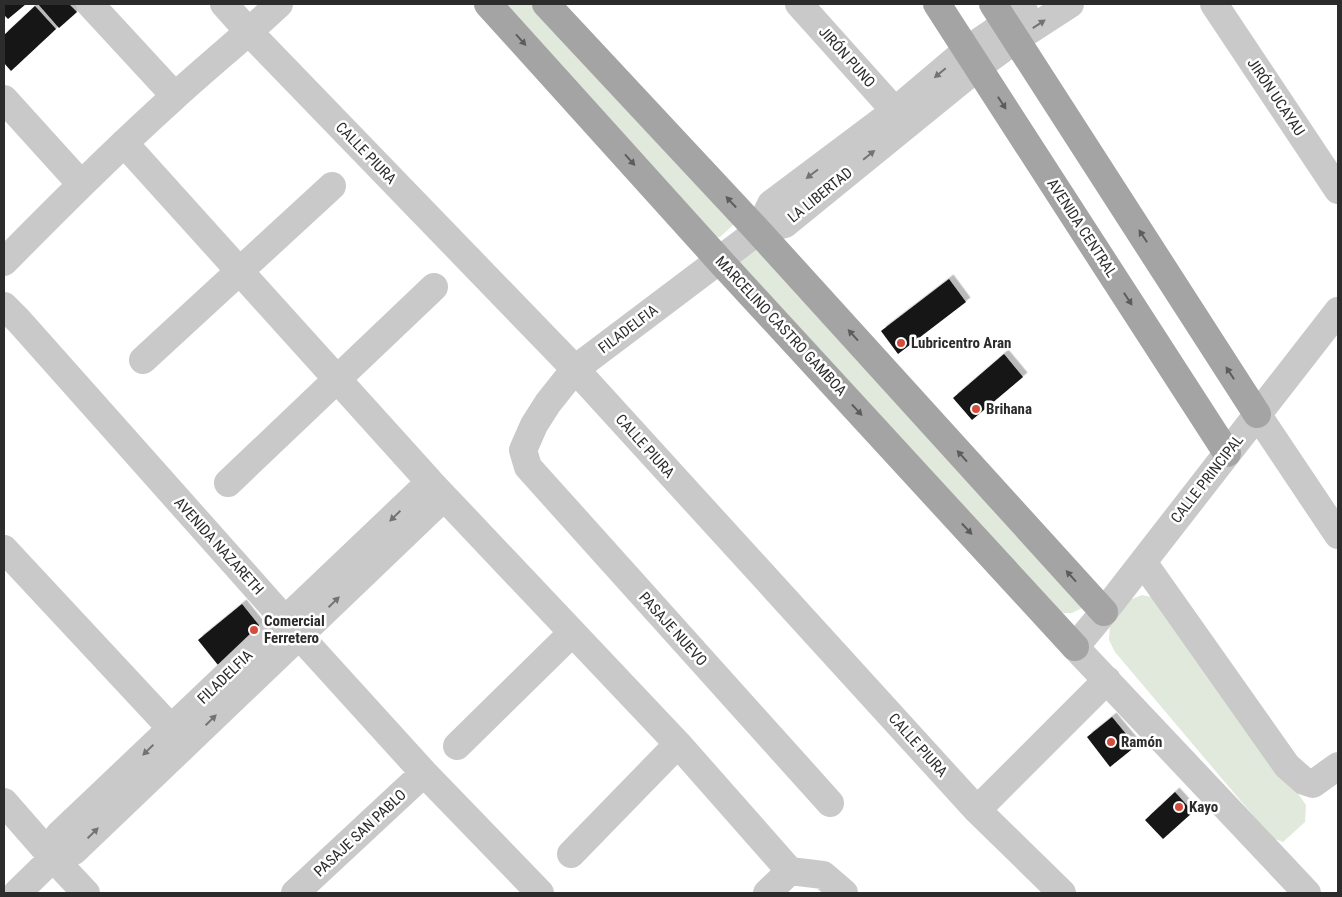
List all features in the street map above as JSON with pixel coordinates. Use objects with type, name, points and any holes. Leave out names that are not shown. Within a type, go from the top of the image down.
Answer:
[{"type":"main road","name":"MARCELINO CASTRO GAMBOA","points":[[488,4],[720,260],[1076,647]]},
{"type":"main road","points":[[546,4],[758,231],[1104,612]]},
{"type":"main road","name":"AVENIDA CENTRAL","points":[[937,4],[1227,453]]},
{"type":"main road","points":[[1005,22],[1257,414]]},
{"type":"street","points":[[90,4],[175,96]]},
{"type":"street","name":"CALLE PIURA","points":[[224,4],[575,369],[977,810],[1062,893]]},
{"type":"street","points":[[4,262],[124,143],[279,4]]},
{"type":"street","name":"JIRÓN PUNO","points":[[799,4],[895,111]]},
{"type":"street","name":"LA LIBERTAD","points":[[758,231],[785,224],[973,59],[1005,22],[1036,4]]},
{"type":"street","name":"LA LIBERTAD","points":[[1005,22],[1070,4]]},
{"type":"street","name":"JIRÓN UCAYAU","points":[[1214,4],[1338,190]]},
{"type":"street","name":"LA LIBERTAD","points":[[758,231],[771,204],[895,111],[973,59]]},
{"type":"street","points":[[4,99],[81,184]]},
{"type":"street","points":[[124,143],[437,490],[678,744],[790,871],[823,875],[844,893]]},
{"type":"street","points":[[143,360],[332,186]]},
{"type":"street","name":"FILADELFIA","points":[[523,450],[534,425],[548,403],[575,369],[758,231]]},
{"type":"street","points":[[228,483],[434,287]]},
{"type":"street","name":"CALLE PRINCIPAL","points":[[1076,647],[1338,311]]},
{"type":"street","name":"AVENIDA NAZARETH","points":[[9,320],[424,773],[536,892]]},
{"type":"street","points":[[1257,414],[1338,535]]},
{"type":"street","name":"PASAJE NUEVO","points":[[523,450],[528,467],[830,803]]},
{"type":"street","name":"FILADELFIA","points":[[17,893],[53,858],[74,851],[178,736],[437,490]]},
{"type":"street","points":[[4,549],[178,736]]},
{"type":"street","points":[[1143,562],[1287,766],[1304,781],[1313,784],[1338,766]]},
{"type":"street","points":[[457,746],[572,632]]},
{"type":"street","points":[[1076,647],[1307,893]]},
{"type":"street","points":[[977,810],[1107,680]]},
{"type":"street","points":[[571,854],[678,744]]},
{"type":"street","name":"PASAJE SAN PABLO","points":[[295,893],[424,773]]},
{"type":"street","points":[[4,802],[86,893]]},
{"type":"street","points":[[767,893],[790,871]]},
{"type":"shaded area","points":[[495,4],[537,4],[734,216],[733,225],[720,237],[709,237]]},
{"type":"shaded area","points":[[750,245],[757,245],[1081,600],[1082,608],[1072,613],[1062,613],[736,266]]},
{"type":"shaded area","points":[[1142,595],[1155,598],[1181,627],[1306,805],[1305,822],[1283,842],[1272,838],[1115,652],[1109,640],[1110,623],[1119,604]]},
{"type":"building","points":[[4,4],[26,4],[8,19],[4,15]]},
{"type":"building","points":[[38,4],[69,4],[77,12],[59,28]]},
{"type":"building","points":[[35,6],[56,29],[11,71],[4,63],[4,35]]},
{"type":"building","points":[[949,279],[966,302],[898,354],[881,331]]},
{"type":"building","points":[[1004,354],[1023,377],[972,420],[953,398]]},
{"type":"building","points":[[242,604],[262,629],[218,665],[198,640]]},
{"type":"building","name":"Ramón","points":[[1112,717],[1136,746],[1110,767],[1087,737]]},
{"type":"building","points":[[1175,792],[1193,812],[1163,839],[1145,820]]},
{"type":"place","name":"Lubricentro Aran","points":[[901,343]]},
{"type":"place","name":"Brihana","points":[[976,409]]},
{"type":"place","name":"Comercial Ferretero","points":[[254,630]]},
{"type":"place","name":"Ramón","points":[[1111,742]]},
{"type":"place","name":"Kayo","points":[[1179,807]]}]
